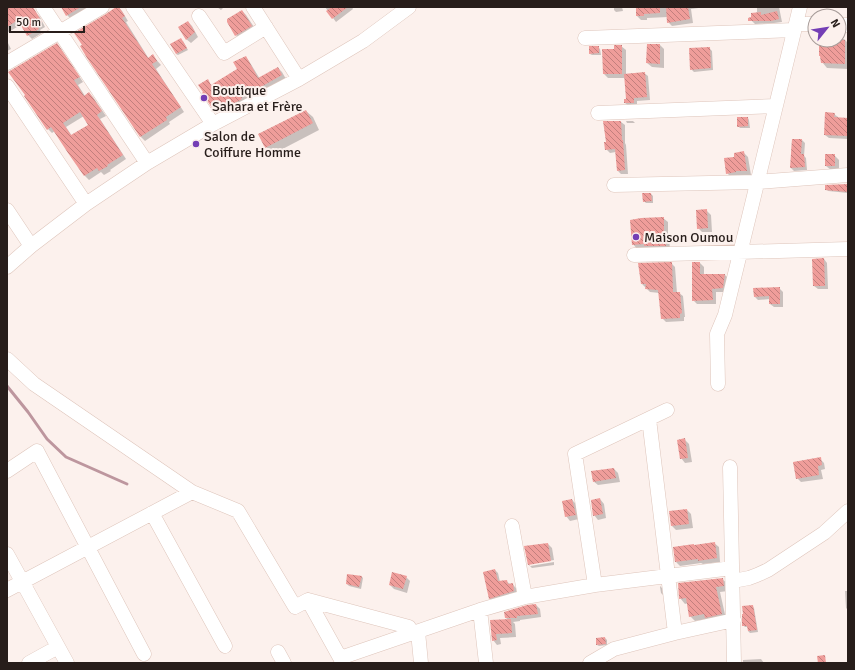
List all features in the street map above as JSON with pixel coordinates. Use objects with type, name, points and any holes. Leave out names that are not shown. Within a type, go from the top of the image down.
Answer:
[{"type":"street","points":[[43,7],[147,164]]},
{"type":"street","points":[[7,62],[102,7]]},
{"type":"street","points":[[133,7],[213,124]]},
{"type":"street","points":[[253,7],[299,79]]},
{"type":"street","points":[[7,267],[31,246],[86,204],[147,164],[213,124],[299,79],[363,40],[391,12],[409,7]]},
{"type":"street","points":[[718,384],[717,334],[725,315],[800,7]]},
{"type":"street","points":[[198,16],[224,53],[266,27]]},
{"type":"street","points":[[585,38],[807,25]]},
{"type":"street","points":[[7,86],[86,204]]},
{"type":"street","points":[[598,113],[776,106]]},
{"type":"street","points":[[614,185],[757,182],[848,175]]},
{"type":"street","points":[[7,210],[31,246]]},
{"type":"street","points":[[634,255],[848,249]]},
{"type":"street","points":[[7,359],[34,384],[192,492],[238,511],[295,607],[308,600],[409,627],[415,633],[421,663]]},
{"type":"street","points":[[595,585],[575,454],[666,410]]},
{"type":"street","points":[[649,419],[675,633]]},
{"type":"street","points":[[10,463],[37,451],[144,654]]},
{"type":"street","points":[[730,467],[734,663]]},
{"type":"street","points":[[7,590],[192,492]]},
{"type":"street","points":[[308,600],[341,660],[480,610],[525,597],[595,585],[668,576],[732,574],[749,578],[768,570],[824,533],[848,511]]},
{"type":"street","points":[[152,513],[225,646]]},
{"type":"street","points":[[512,526],[525,597]]},
{"type":"street","points":[[7,554],[67,663]]},
{"type":"street","points":[[480,610],[486,663]]},
{"type":"street","points":[[590,663],[614,649],[675,633],[734,620]]},
{"type":"street","points":[[29,663],[58,647]]},
{"type":"building","points":[[7,7],[33,7],[42,22],[37,26],[39,29],[27,36],[18,20],[7,27]]},
{"type":"building","points":[[61,7],[81,7],[66,16]]},
{"type":"building","points":[[116,7],[119,7],[125,16],[122,18],[148,58],[153,54],[157,61],[152,64],[181,107],[166,117],[167,120],[140,137],[87,58],[80,46],[82,45],[74,33]]},
{"type":"building","points":[[332,7],[348,7],[332,19],[326,11]]},
{"type":"building","points":[[636,7],[660,7],[660,13],[636,16]]},
{"type":"building","points":[[666,7],[688,7],[690,19],[667,23]]},
{"type":"building","points":[[242,10],[252,26],[235,36],[227,22],[227,19]]},
{"type":"building","points":[[777,11],[779,19],[771,21],[748,21],[748,18],[751,17],[751,13],[761,12],[761,15]]},
{"type":"building","points":[[188,21],[195,32],[186,40],[178,27]]},
{"type":"building","points":[[181,38],[187,48],[176,54],[170,44]]},
{"type":"building","points":[[57,43],[80,77],[74,80],[84,96],[89,92],[102,111],[97,115],[123,155],[99,171],[97,168],[84,176],[51,127],[47,130],[24,96],[25,95],[8,72]],"holes":[[[80,112],[88,125],[71,135],[63,123]]]},
{"type":"building","points":[[647,44],[660,44],[660,64],[646,63]]},
{"type":"building","points":[[614,45],[622,45],[622,74],[603,74],[602,49],[614,49]]},
{"type":"building","points":[[589,46],[599,46],[599,53],[589,54]]},
{"type":"building","points":[[710,47],[711,68],[690,70],[689,48]]},
{"type":"building","points":[[819,48],[845,48],[845,64],[821,63]]},
{"type":"building","points":[[246,56],[258,78],[278,67],[282,75],[220,111],[217,105],[212,108],[198,85],[208,79],[211,85],[237,69],[233,62]]},
{"type":"building","points":[[645,72],[647,97],[634,98],[634,103],[624,103],[624,99],[626,99],[624,74]]},
{"type":"building","points":[[306,110],[313,123],[265,148],[258,134]]},
{"type":"building","points":[[825,112],[835,113],[834,117],[848,118],[848,136],[824,135]]},
{"type":"building","points":[[737,117],[748,117],[748,126],[737,127]]},
{"type":"building","points":[[603,121],[621,121],[625,170],[617,171],[615,149],[605,150],[604,142],[606,142]]},
{"type":"building","points":[[792,139],[802,139],[801,154],[804,154],[805,167],[790,168]]},
{"type":"building","points":[[744,151],[747,171],[736,171],[726,174],[724,158],[734,157],[734,153]]},
{"type":"building","points":[[825,154],[835,154],[835,166],[825,166]]},
{"type":"building","points":[[848,184],[848,192],[825,190],[825,185]]},
{"type":"building","points":[[642,193],[651,193],[652,201],[643,202]]},
{"type":"building","points":[[707,209],[708,228],[697,229],[696,210]]},
{"type":"building","points":[[664,217],[666,246],[644,246],[644,244],[632,245],[630,220]]},
{"type":"building","points":[[824,258],[825,286],[813,286],[812,259]]},
{"type":"building","points":[[672,262],[673,292],[680,292],[682,313],[680,314],[680,318],[661,319],[658,290],[645,289],[646,284],[641,284],[638,263]]},
{"type":"building","points":[[692,262],[700,262],[700,274],[725,274],[723,288],[712,289],[713,300],[692,301]]},
{"type":"building","points":[[780,287],[780,304],[769,304],[769,296],[754,297],[753,288]]},
{"type":"building","points":[[685,438],[688,458],[680,459],[677,440]]},
{"type":"building","points":[[821,457],[822,465],[818,466],[819,475],[796,479],[793,462]]},
{"type":"building","points":[[614,468],[616,478],[593,482],[591,471]]},
{"type":"building","points":[[600,498],[603,514],[593,516],[591,500]]},
{"type":"building","points":[[572,499],[576,515],[565,517],[562,501]]},
{"type":"building","points":[[687,509],[689,524],[671,526],[669,511]]},
{"type":"building","points":[[715,542],[717,558],[675,562],[673,547]]},
{"type":"building","points":[[548,543],[551,561],[528,565],[524,546]]},
{"type":"building","points":[[495,569],[498,581],[507,580],[508,584],[513,583],[514,591],[489,599],[483,572]]},
{"type":"building","points":[[392,572],[407,576],[403,589],[389,585]]},
{"type":"building","points":[[347,574],[362,576],[359,587],[346,584]]},
{"type":"building","points":[[723,578],[724,586],[716,587],[722,614],[705,618],[704,614],[689,617],[686,598],[679,599],[678,583]]},
{"type":"building","points":[[536,604],[538,614],[517,616],[517,618],[505,618],[504,612],[527,605]]},
{"type":"building","points":[[753,605],[757,630],[748,631],[747,626],[742,626],[742,606]]},
{"type":"building","points":[[511,619],[512,633],[496,634],[497,640],[492,641],[490,620]]},
{"type":"building","points":[[605,637],[606,644],[596,645],[596,638]]},
{"type":"building","points":[[825,655],[826,663],[818,663],[817,656]]},
{"type":"waterway","points":[[7,386],[47,439],[66,457],[127,484]]},
{"type":"place","name":"Boutique Sahara et Frère","points":[[204,98]]},
{"type":"place","name":"Salon de Coiffure Homme","points":[[196,144]]},
{"type":"place","name":"Maison Oumou","points":[[636,237]]}]
